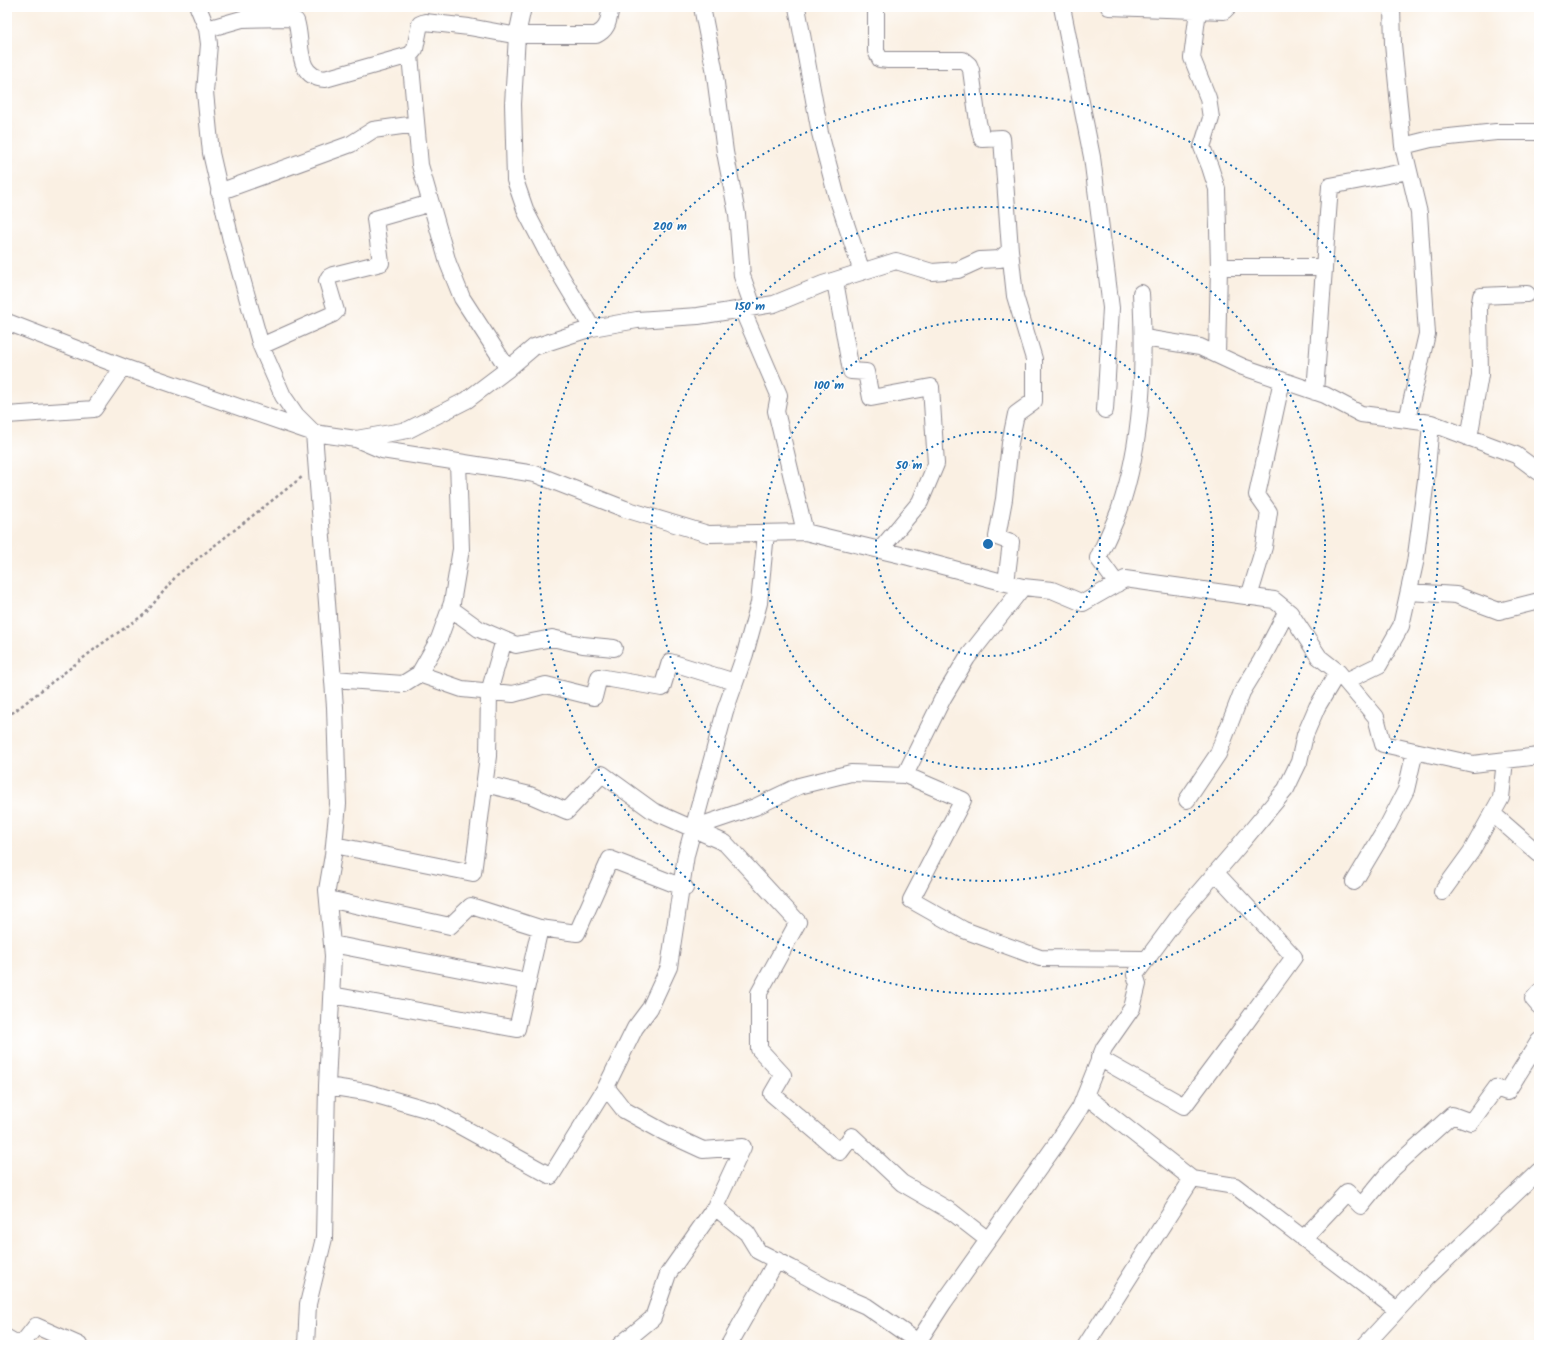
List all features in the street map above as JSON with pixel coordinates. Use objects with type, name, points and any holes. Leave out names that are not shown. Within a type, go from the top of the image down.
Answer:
[{"type":"street","points":[[198,7],[207,29],[209,44],[205,92],[207,126],[211,154],[219,192],[244,287],[262,346],[284,396],[296,415],[314,433],[333,679],[338,804],[334,845],[327,890],[333,956],[327,1086],[324,1238],[308,1304],[306,1345]]},
{"type":"street","points":[[523,7],[517,35],[513,104],[515,180],[526,212],[549,256],[592,328]]},
{"type":"street","points":[[207,29],[242,19],[290,18],[296,21],[298,26],[303,64],[307,70],[319,78],[325,79],[410,55],[415,49],[420,24],[425,22],[469,27],[517,35],[596,35],[603,32],[607,26],[611,7]]},
{"type":"street","points":[[702,7],[714,68],[725,152],[737,214],[742,276],[748,308],[779,395],[776,411],[805,532]]},
{"type":"street","points":[[797,7],[820,133],[836,194],[862,272]]},
{"type":"street","points":[[876,7],[876,51],[880,59],[963,60],[969,65],[971,70],[978,122],[982,139],[1002,138],[1010,250],[1015,296],[1034,359],[1034,401],[1016,414],[1010,443],[1004,499],[997,537],[1011,542],[1006,583]]},
{"type":"street","points":[[1062,7],[1092,157],[1111,308],[1104,410]]},
{"type":"street","points":[[1109,7],[1224,11],[1228,7]]},
{"type":"street","points":[[1392,7],[1393,44],[1403,146],[1419,213],[1427,334],[1407,420]]},
{"type":"street","points":[[1198,10],[1192,58],[1208,98],[1210,118],[1202,147],[1217,189],[1219,267],[1217,355]]},
{"type":"street","points":[[410,55],[420,165],[448,263],[462,298],[508,369]]},
{"type":"street","points":[[219,192],[351,144],[373,130],[416,124]]},
{"type":"street","points":[[1403,146],[1431,139],[1496,132],[1539,132]]},
{"type":"street","points":[[1315,392],[1330,186],[1409,171]]},
{"type":"street","points":[[262,346],[333,314],[336,311],[327,281],[329,277],[381,263],[375,219],[431,203]]},
{"type":"street","points":[[356,439],[408,430],[468,400],[534,347],[592,328],[637,320],[698,316],[774,304],[896,260],[932,272],[958,270],[980,260],[1000,259],[1010,250]]},
{"type":"street","points":[[1219,267],[1324,267]]},
{"type":"street","points":[[835,281],[851,371],[866,372],[871,398],[931,388],[936,464],[920,502],[880,550]]},
{"type":"street","points":[[1117,584],[1098,558],[1119,511],[1133,460],[1141,406],[1144,338],[1141,294]]},
{"type":"street","points":[[1469,438],[1480,375],[1479,308],[1481,296],[1527,294]]},
{"type":"street","points":[[7,322],[122,367],[314,433],[356,439],[382,450],[535,474],[625,509],[708,534],[805,532],[1023,587],[1052,590],[1083,603],[1124,579],[1274,600],[1287,611],[1319,657],[1342,677],[1376,717],[1384,744],[1473,764],[1539,756]]},
{"type":"street","points":[[1144,338],[1200,347],[1243,367],[1325,395],[1360,414],[1431,423],[1516,455],[1539,472]]},
{"type":"street","points":[[7,415],[94,409],[122,367]]},
{"type":"street","points":[[1249,597],[1264,547],[1269,512],[1257,495],[1282,380]]},
{"type":"street","points":[[715,1207],[747,1233],[758,1252],[776,1260],[836,1293],[866,1306],[917,1344],[1080,1108],[1104,1048],[1132,1008],[1138,984],[1135,975],[1181,913],[1286,789],[1299,762],[1305,735],[1317,707],[1342,677],[1379,665],[1401,626],[1415,563],[1426,480],[1431,423]]},
{"type":"street","points":[[333,679],[403,684],[419,674],[439,639],[450,608],[461,549],[458,462]]},
{"type":"street","points":[[327,1086],[366,1092],[433,1112],[551,1176],[606,1087],[635,1028],[650,1008],[669,967],[683,888],[686,855],[725,711],[745,654],[759,604],[766,533]]},
{"type":"street","points":[[905,775],[943,698],[967,658],[1023,587]]},
{"type":"street","points":[[1409,592],[1456,595],[1499,611],[1539,601]]},
{"type":"street","points":[[450,608],[479,629],[516,645],[552,638],[583,645],[614,648]]},
{"type":"street","points":[[1187,800],[1218,754],[1242,692],[1287,611]]},
{"type":"street","points":[[334,845],[473,873],[488,756],[489,692],[504,640]]},
{"type":"street","points":[[419,674],[462,689],[513,694],[546,685],[594,697],[599,677],[662,688],[670,662],[735,682]]},
{"type":"street","points":[[1354,882],[1388,825],[1406,790],[1415,751]]},
{"type":"street","points":[[1442,892],[1472,852],[1501,798],[1505,760]]},
{"type":"street","points":[[693,828],[755,807],[799,786],[814,782],[851,773],[905,775],[963,800],[911,900],[964,930],[1040,958],[1147,959]]},
{"type":"street","points":[[485,784],[530,795],[567,811],[602,774],[653,811],[725,843],[798,922],[759,993],[759,1050],[783,1075],[772,1094],[840,1152],[852,1136],[902,1183],[952,1212],[988,1240]]},
{"type":"street","points":[[1493,814],[1539,854]]},
{"type":"street","points":[[328,900],[450,926],[471,906],[540,928],[577,933],[610,859],[683,888]]},
{"type":"street","points":[[1100,1058],[1184,1106],[1294,956],[1216,873]]},
{"type":"street","points":[[332,994],[517,1029],[540,928]]},
{"type":"street","points":[[332,944],[528,982]]},
{"type":"street","points":[[1539,992],[1533,999],[1539,1006]]},
{"type":"street","points":[[1303,1239],[1347,1192],[1361,1206],[1390,1171],[1452,1115],[1471,1122],[1496,1088],[1508,1092],[1539,1041]]},
{"type":"street","points":[[606,1087],[624,1110],[664,1132],[703,1150],[743,1147],[715,1207],[668,1274],[653,1318],[620,1345]]},
{"type":"street","points":[[1085,1095],[1192,1179],[1235,1186],[1397,1310]]},
{"type":"street","points":[[1365,1345],[1427,1278],[1539,1171]]},
{"type":"street","points":[[1086,1345],[1192,1179]]},
{"type":"street","points":[[729,1345],[776,1260]]},
{"type":"street","points":[[7,1338],[20,1345],[36,1326],[79,1345]]},
{"type":"path","points":[[7,717],[100,646],[145,614],[177,575],[316,466]]}]
